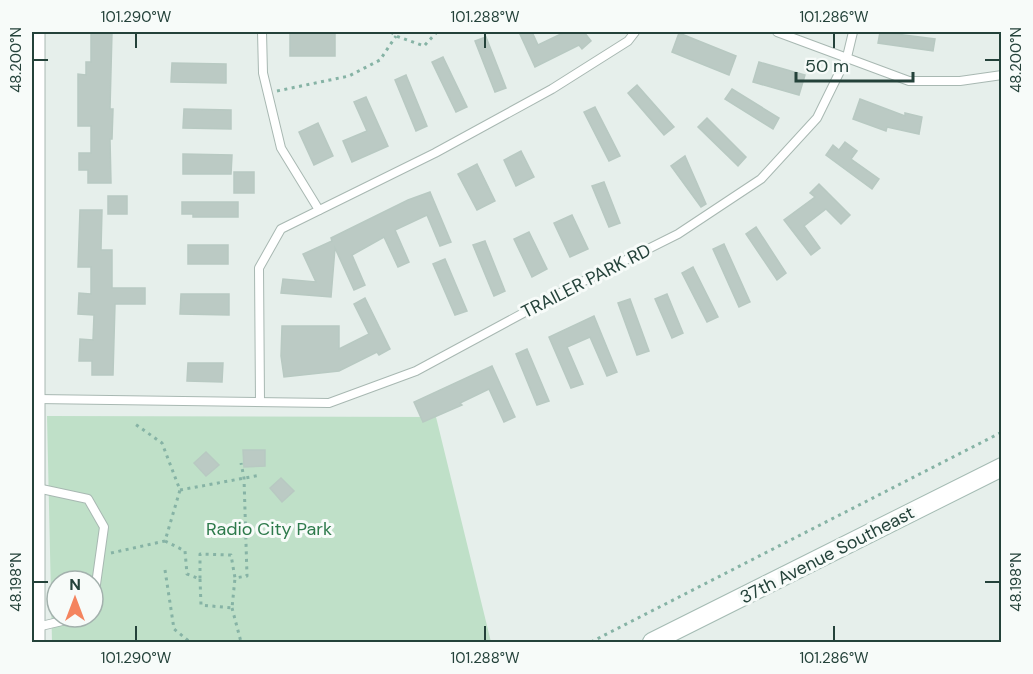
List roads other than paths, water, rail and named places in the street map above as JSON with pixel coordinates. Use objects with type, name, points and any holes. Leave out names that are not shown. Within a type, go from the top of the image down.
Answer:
[{"type":"street","points":[[37,32],[34,127],[37,642]]},
{"type":"street","name":"37th Avenue Southeast","points":[[652,642],[1002,467]]},
{"type":"lane","points":[[262,32],[263,72],[281,148],[319,210]]},
{"type":"lane","points":[[260,402],[260,268],[281,229],[435,153],[552,89],[628,41],[635,32]]},
{"type":"lane","points":[[777,32],[909,81],[960,81],[1002,75]]},
{"type":"lane","name":"TRAILER PARK RD","points":[[34,399],[329,403],[416,371],[566,290],[678,234],[761,179],[817,118],[847,57],[853,32]]},
{"type":"lane","points":[[37,488],[88,500],[104,527],[98,569]]},
{"type":"lane","points":[[37,627],[45,625]]},
{"type":"park label","name":"Radio City Park","points":[[269,529]]}]
